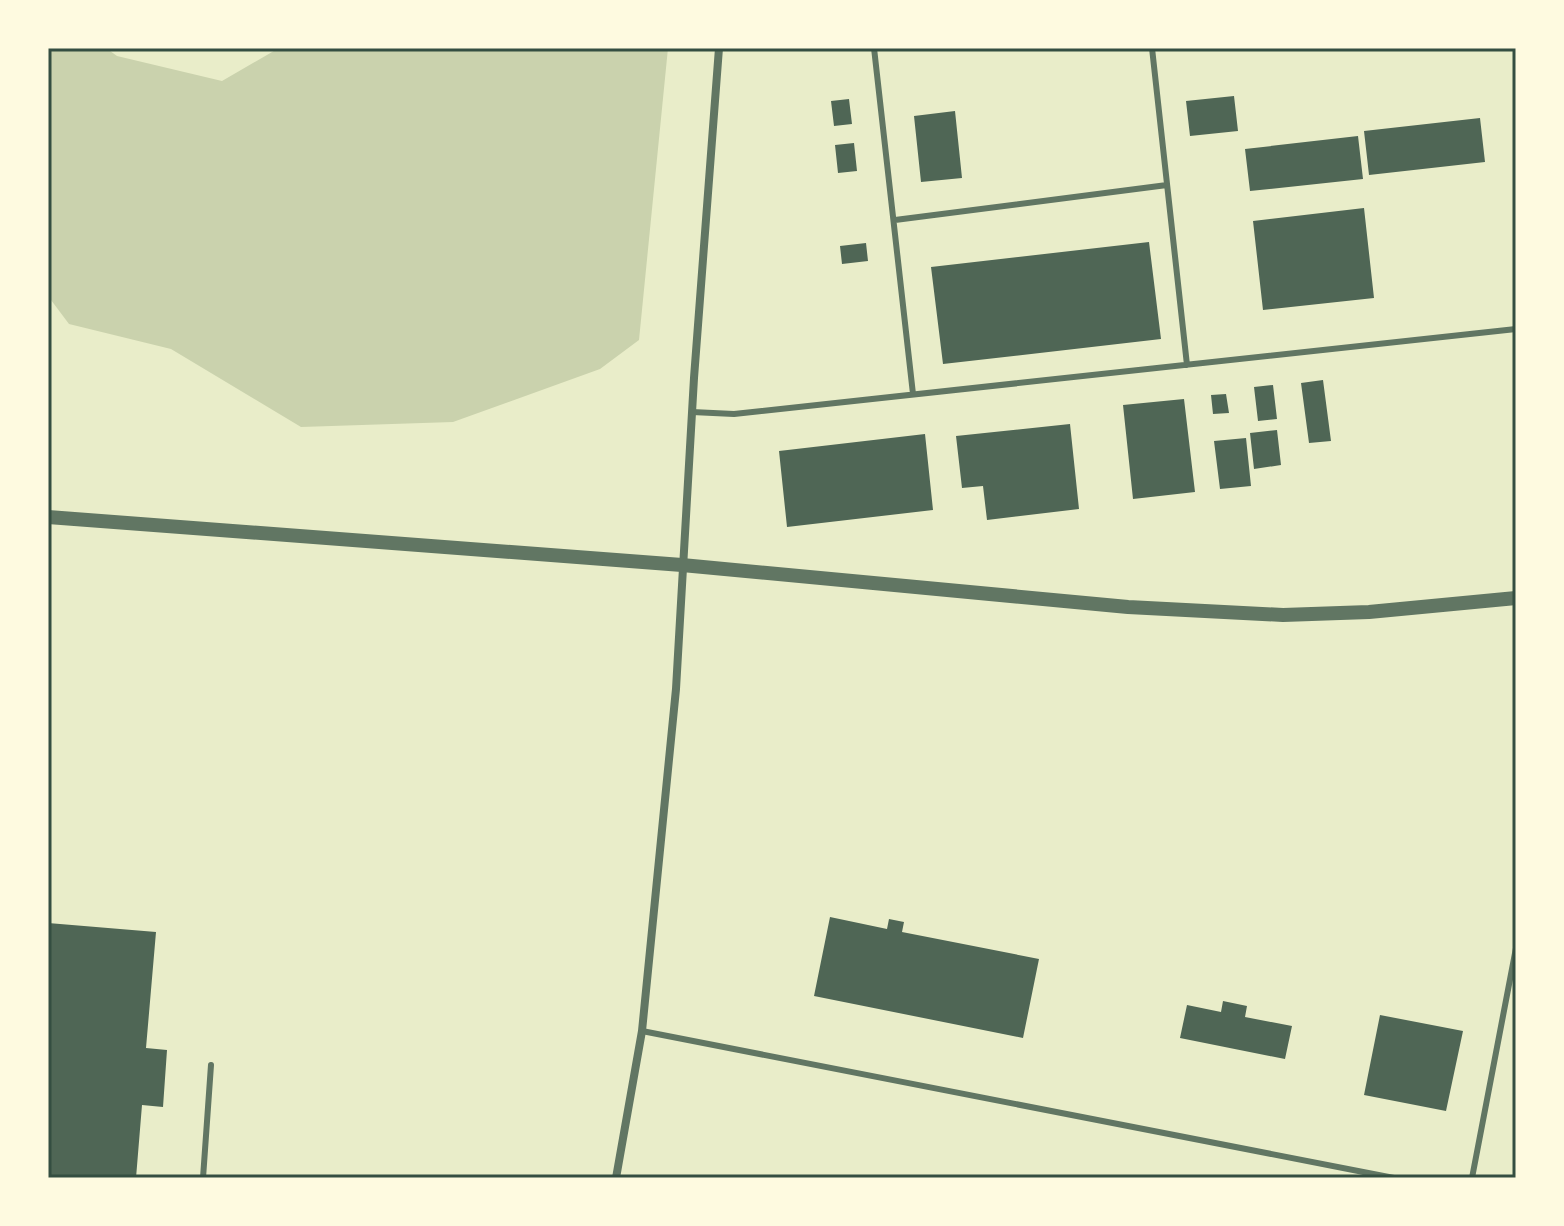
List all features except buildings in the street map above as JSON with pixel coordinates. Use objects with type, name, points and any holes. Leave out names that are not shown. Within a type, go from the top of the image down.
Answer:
[{"type":"street","points":[[616,1178],[642,1031],[676,689],[708,168],[719,48]]},
{"type":"street","points":[[48,517],[682,565],[1128,607],[1283,615],[1369,612],[1516,598]]},
{"type":"lane","points":[[874,48],[913,394]]},
{"type":"lane","points":[[1152,48],[1187,365]]},
{"type":"lane","points":[[895,220],[1167,185]]},
{"type":"lane","points":[[692,412],[734,414],[1516,329]]},
{"type":"lane","points":[[1472,1178],[1516,948]]},
{"type":"lane","points":[[642,1031],[1394,1178]]},
{"type":"lane","points":[[203,1178],[211,1065]]},
{"type":"green space","points":[[48,48],[106,48],[117,56],[222,81],[279,48],[668,48],[639,340],[600,369],[453,422],[301,427],[171,349],[69,324],[48,296]]}]
